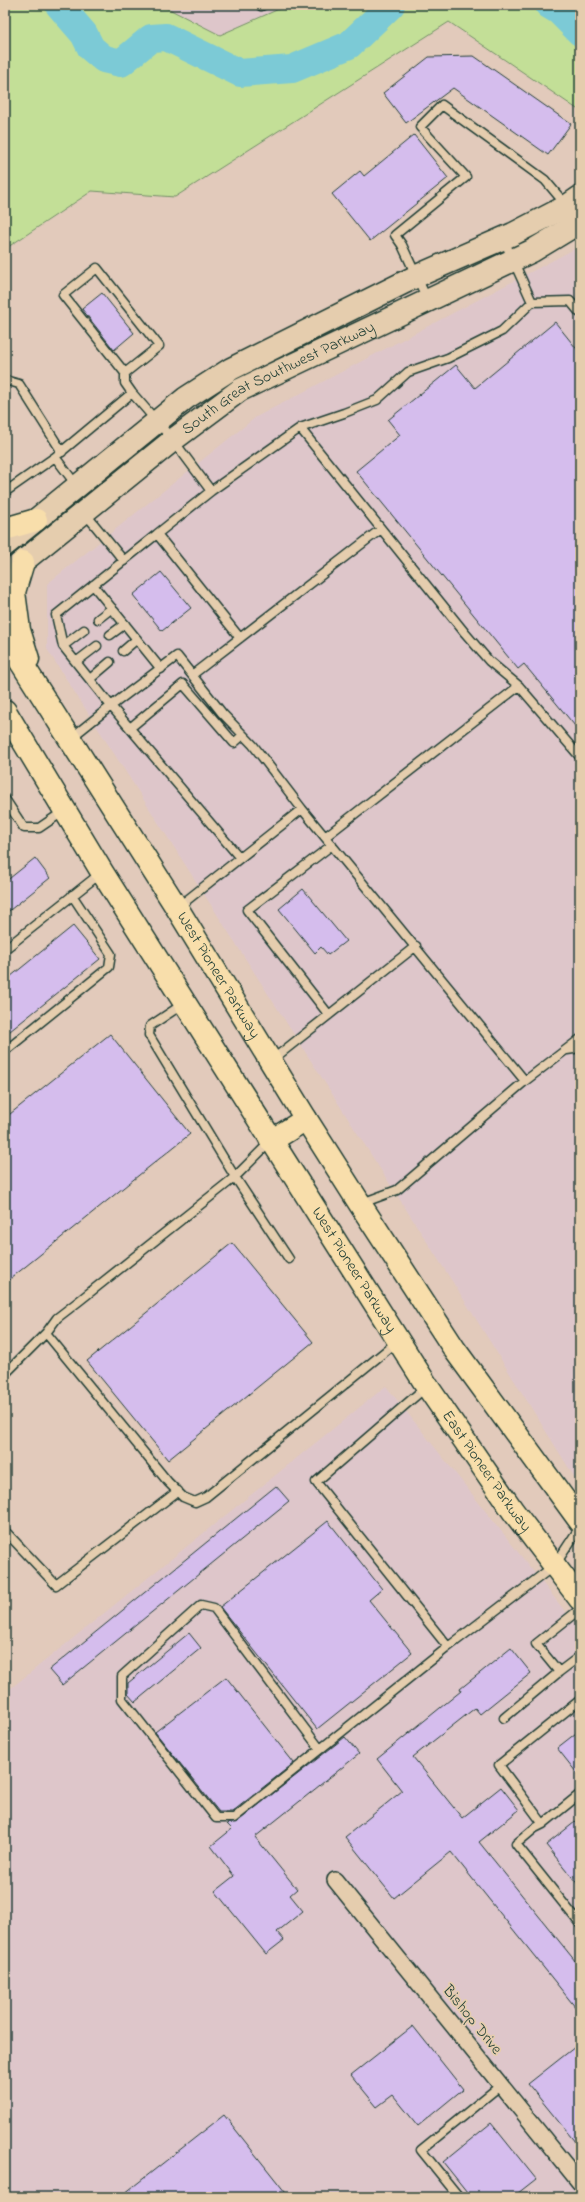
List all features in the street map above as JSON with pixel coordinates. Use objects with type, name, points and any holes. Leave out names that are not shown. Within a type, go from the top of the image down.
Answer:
[{"type":"main road","name":"South Great Southwest Parkway","points":[[5,545],[186,398],[231,369],[417,276],[576,208]]},
{"type":"main road","name":"South Great Southwest Parkway","points":[[5,576],[173,440],[240,390],[428,302],[513,260],[576,208]]},
{"type":"main road","points":[[5,529],[36,520]]},
{"type":"main road","points":[[23,562],[14,592],[19,630],[35,685]]},
{"type":"main road","name":"West Pioneer Parkway","points":[[5,637],[177,908],[272,1060],[306,1119],[360,1204],[455,1350],[580,1521]]},
{"type":"main road","name":"West Pioneer Parkway","points":[[5,711],[102,872],[271,1142],[399,1341]]},
{"type":"main road","points":[[271,1142],[306,1119]]},
{"type":"main road","name":"East Pioneer Parkway","points":[[399,1341],[427,1386],[513,1511],[580,1599]]},
{"type":"street","name":"Bishop Drive","points":[[335,1880],[580,2183]]},
{"type":"lane","points":[[428,302],[402,245],[395,235],[466,177],[420,127],[442,105],[545,180],[576,208]]},
{"type":"lane","points":[[503,238],[532,302]]},
{"type":"lane","points":[[125,373],[159,346],[97,268],[63,295],[125,373],[125,383],[132,393],[173,440],[211,491]]},
{"type":"lane","points":[[240,858],[63,646],[56,615],[211,491],[300,428],[378,400],[408,372],[448,358],[502,331],[532,302],[570,301],[580,313]]},
{"type":"lane","points":[[5,380],[19,384],[77,486]]},
{"type":"lane","points":[[5,492],[58,455],[132,393]]},
{"type":"lane","points":[[300,428],[489,661],[518,686],[580,757]]},
{"type":"lane","points":[[84,511],[124,561]]},
{"type":"lane","points":[[192,675],[381,529]]},
{"type":"lane","points":[[157,534],[240,638]]},
{"type":"lane","points":[[93,585],[161,669]]},
{"type":"lane","points":[[98,619],[112,608]]},
{"type":"lane","points":[[110,635],[124,624]]},
{"type":"lane","points":[[63,646],[84,630]]},
{"type":"lane","points":[[123,651],[137,639]]},
{"type":"lane","points":[[76,662],[97,646]]},
{"type":"lane","points":[[70,739],[177,656],[222,713],[243,735],[525,1081]]},
{"type":"lane","points":[[90,679],[110,662]]},
{"type":"lane","points":[[130,728],[183,684],[234,743],[243,735]]},
{"type":"lane","points":[[325,837],[518,686]]},
{"type":"lane","points":[[5,799],[24,828],[38,828],[64,811]]},
{"type":"lane","points":[[177,908],[302,809]]},
{"type":"lane","points":[[329,1015],[246,910],[332,845]]},
{"type":"lane","points":[[5,949],[102,872]]},
{"type":"lane","points":[[5,1051],[109,967],[111,954],[72,895]]},
{"type":"lane","points":[[272,1060],[416,946]]},
{"type":"lane","points":[[184,1003],[150,1026],[149,1036],[235,1177],[289,1259]]},
{"type":"lane","points":[[360,1204],[397,1190],[525,1081],[580,1039]]},
{"type":"lane","points":[[566,1050],[580,1048]]},
{"type":"lane","points":[[5,1374],[46,1332],[57,1318],[235,1177],[271,1142]]},
{"type":"lane","points":[[46,1332],[178,1492],[184,1497],[195,1502],[206,1497],[399,1341]]},
{"type":"lane","points":[[427,1386],[316,1482],[448,1647]]},
{"type":"lane","points":[[5,1531],[56,1585],[178,1492]]},
{"type":"lane","points":[[320,1748],[214,1608],[201,1605],[122,1676],[122,1699],[216,1818],[234,1818],[448,1647],[555,1566],[580,1527]]},
{"type":"lane","points":[[560,1672],[536,1644],[580,1609]]},
{"type":"lane","points":[[504,1718],[580,1656]]},
{"type":"lane","points":[[543,1824],[498,1765],[580,1700]]},
{"type":"lane","points":[[580,1794],[516,1844],[580,1924]]},
{"type":"lane","points":[[459,2197],[421,2150],[501,2085]]},
{"type":"shaded area","points":[[161,5],[288,5],[220,35]]},
{"type":"shaded area","points":[[580,246],[580,1486],[461,1295],[47,649],[47,584],[256,417]]},
{"type":"shaded area","points":[[386,1386],[580,1630],[580,2197],[5,2197],[5,1693]]},
{"type":"green space","points":[[5,5],[161,5],[220,35],[288,5],[580,5],[580,111],[449,22],[175,197],[92,191],[5,249]]},
{"type":"building","points":[[474,56],[571,124],[548,155],[453,88],[406,123],[383,93],[429,57]]},
{"type":"building","points":[[414,135],[448,178],[370,241],[332,194],[360,171],[364,176]]},
{"type":"building","points":[[102,293],[134,333],[114,350],[82,309]]},
{"type":"building","points":[[555,322],[580,353],[580,732],[524,664],[518,669],[356,471],[400,435],[388,420],[456,365],[475,388]]},
{"type":"building","points":[[161,572],[191,608],[162,631],[133,595]]},
{"type":"building","points":[[35,858],[50,878],[5,914],[5,882]]},
{"type":"building","points":[[303,889],[346,941],[328,955],[321,947],[315,953],[279,909]]},
{"type":"building","points":[[73,926],[100,959],[5,1035],[5,981]]},
{"type":"building","points":[[110,1034],[190,1134],[5,1283],[5,1118]]},
{"type":"building","points":[[232,1243],[313,1342],[168,1460],[87,1361]]},
{"type":"building","points":[[276,1486],[289,1501],[62,1685],[49,1670]]},
{"type":"building","points":[[328,1521],[382,1589],[369,1600],[412,1653],[317,1729],[220,1607]]},
{"type":"building","points":[[189,1633],[201,1648],[135,1702],[128,1694],[128,1683]]},
{"type":"building","points":[[511,1648],[531,1673],[480,1714],[475,1708],[413,1757],[462,1818],[501,1787],[519,1810],[479,1842],[580,1967],[580,2013],[451,1852],[394,1898],[345,1837],[402,1791],[377,1759],[461,1691],[460,1689]]},
{"type":"building","points":[[226,1677],[294,1763],[232,1812],[219,1812],[155,1732]]},
{"type":"building","points":[[580,1730],[580,1777],[557,1748]]},
{"type":"building","points":[[345,1737],[359,1754],[255,1837],[297,1889],[290,1895],[303,1911],[277,1932],[284,1940],[266,1954],[215,1891],[234,1876],[211,1846],[232,1829],[227,1824],[237,1822]]},
{"type":"building","points":[[580,1818],[580,1887],[546,1845]]},
{"type":"building","points":[[413,2026],[463,2089],[418,2126],[393,2095],[377,2107],[351,2075]]},
{"type":"building","points":[[580,2043],[580,2148],[528,2084]]},
{"type":"building","points":[[224,2115],[289,2197],[120,2197]]},
{"type":"building","points":[[491,2123],[536,2179],[513,2197],[471,2197],[443,2162]]},
{"type":"waterway","points":[[59,5],[84,34],[91,48],[104,59],[121,63],[151,38],[166,37],[240,73],[292,69],[349,45],[391,5]]},
{"type":"waterway","points":[[549,5],[559,11],[580,32]]}]
